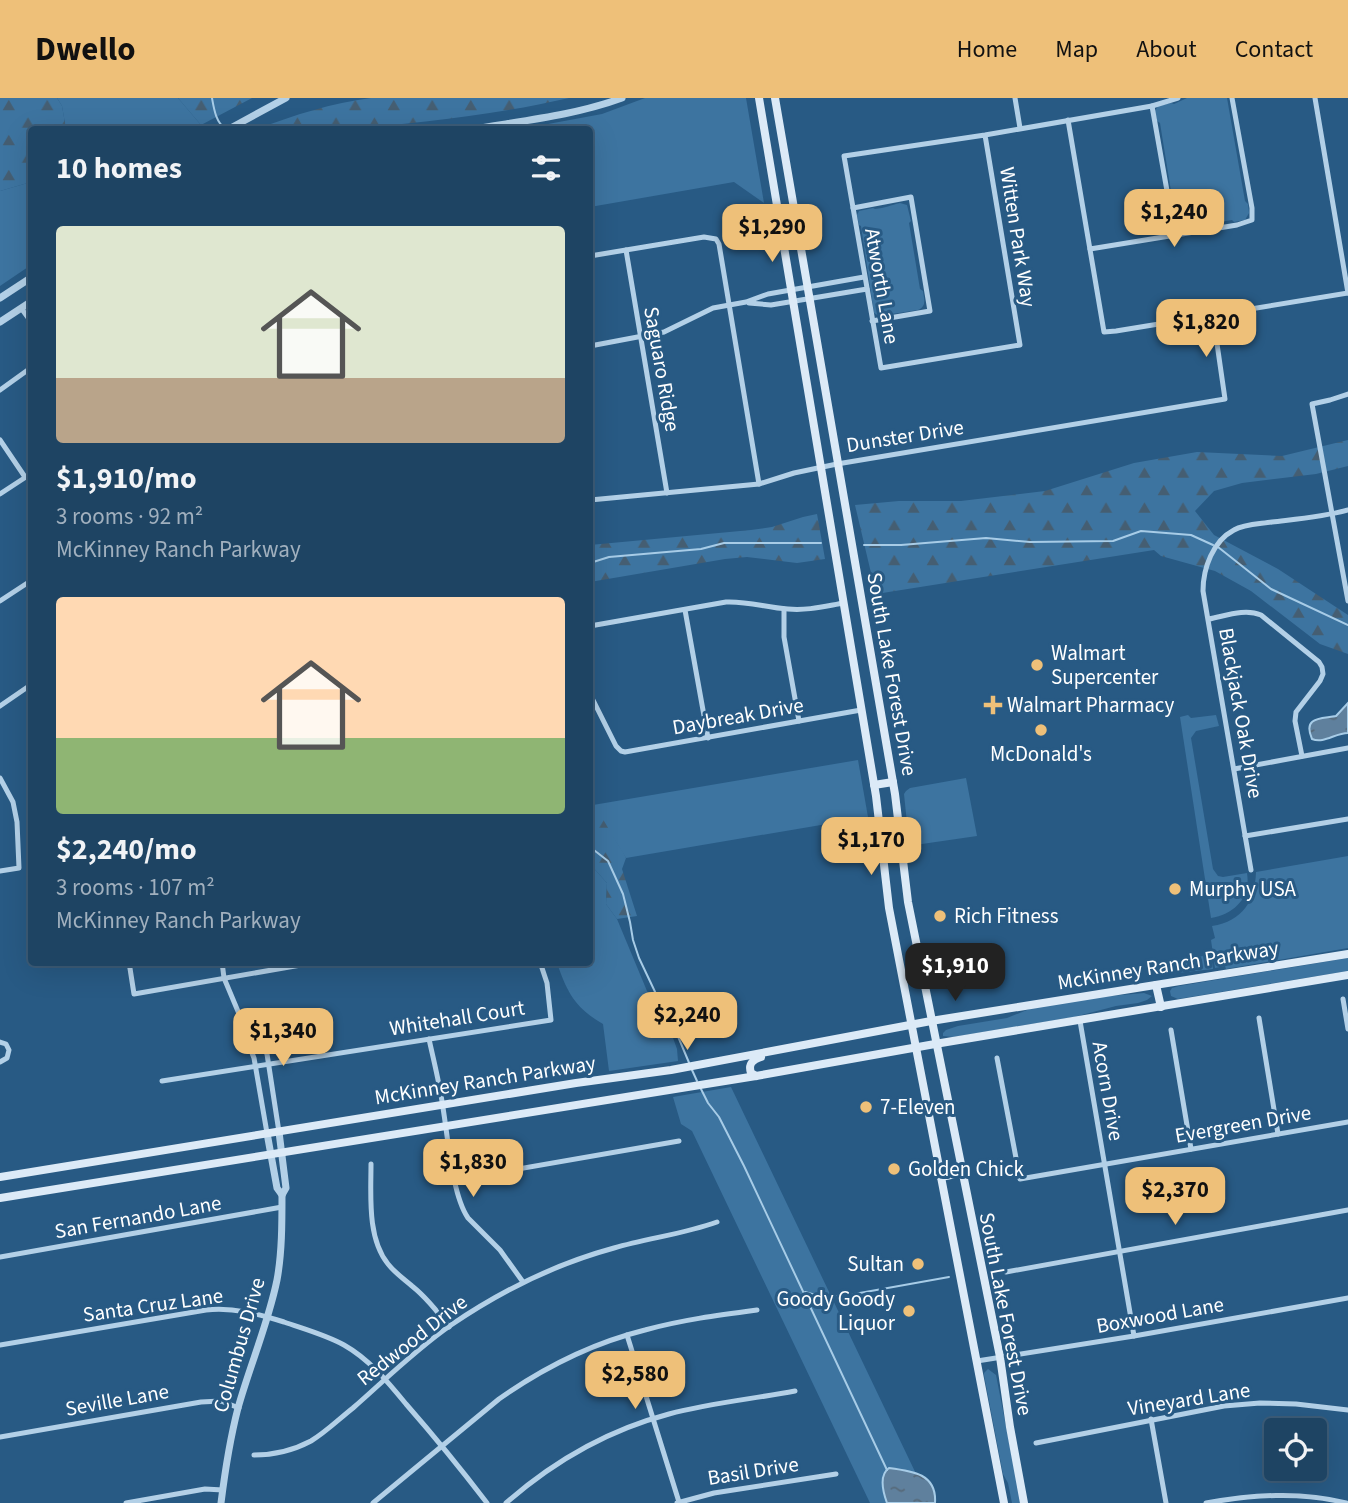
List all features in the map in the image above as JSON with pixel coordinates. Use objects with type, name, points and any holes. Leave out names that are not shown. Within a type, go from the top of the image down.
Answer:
[{"type":"main road","name":"South Lake Forest Drive","points":[[759,98],[874,785],[889,908],[1004,1503]]},
{"type":"main road","name":"South Lake Forest Drive","points":[[775,98],[893,782],[908,902],[1000,1357],[1024,1503]]},
{"type":"main road","points":[[844,603],[861,600]]},
{"type":"main road","points":[[874,785],[893,782]]},
{"type":"main road","name":"McKinney Ranch Parkway","points":[[0,1177],[443,1104],[708,1064],[932,1021],[1348,954]]},
{"type":"main road","name":"McKinney Ranch Parkway","points":[[0,1198],[680,1089],[1348,975]]},
{"type":"main road","points":[[1156,985],[1161,1007]]},
{"type":"main road","points":[[757,1076],[750,1071],[752,1060],[784,1050]]},
{"type":"main road","points":[[941,1177],[961,1173]]},
{"type":"street","points":[[234,126],[286,98]]},
{"type":"street","points":[[491,126],[595,107],[622,98]]},
{"type":"street","points":[[1015,98],[1020,128]]},
{"type":"street","points":[[985,135],[1152,106],[1178,98]]},
{"type":"street","points":[[1090,249],[1237,225],[1252,220],[1232,98]]},
{"type":"street","points":[[1068,120],[1104,332],[1116,331],[1348,293],[1315,98]]},
{"type":"street","points":[[1152,106],[1175,236]]},
{"type":"street","name":"Atworth Lane","points":[[881,369],[844,156],[985,135]]},
{"type":"street","name":"Witten Park Way","points":[[881,369],[1020,345],[985,135]]},
{"type":"street","points":[[853,208],[911,197],[930,311],[872,321]]},
{"type":"street","points":[[593,256],[704,237],[716,239],[719,244],[758,484]]},
{"type":"street","name":"Saguaro Ridge","points":[[626,250],[667,493]]},
{"type":"street","points":[[593,345],[664,331],[713,308],[746,302],[768,293],[864,277]]},
{"type":"street","points":[[0,298],[28,280]]},
{"type":"street","points":[[746,302],[771,305],[867,289]]},
{"type":"street","points":[[0,322],[28,304]]},
{"type":"street","points":[[21,308],[28,318]]},
{"type":"street","name":"Dunster Drive","points":[[593,500],[758,484],[837,464],[1225,399],[1213,316]]},
{"type":"street","points":[[0,390],[28,370]]},
{"type":"street","points":[[1348,394],[1312,404],[1348,601]]},
{"type":"street","points":[[0,440],[25,477]]},
{"type":"street","points":[[0,494],[28,475]]},
{"type":"street","points":[[1332,515],[1348,510]]},
{"type":"street","name":"Blackjack Oak Drive","points":[[1251,870],[1203,583],[1208,562],[1221,539],[1236,528],[1332,515]]},
{"type":"street","points":[[0,601],[28,583]]},
{"type":"street","points":[[593,625],[726,602],[741,601],[803,610],[844,603]]},
{"type":"street","points":[[784,609],[784,637],[799,721]]},
{"type":"street","points":[[685,610],[708,738]]},
{"type":"street","points":[[1209,619],[1254,612],[1319,662],[1323,674],[1320,681],[1296,712],[1295,721],[1302,756]]},
{"type":"street","points":[[0,706],[28,687]]},
{"type":"street","name":"Daybreak Drive","points":[[593,700],[616,746],[621,751],[628,752],[861,710]]},
{"type":"street","points":[[1234,769],[1348,748]]},
{"type":"street","points":[[0,778],[13,802],[18,822],[19,868],[0,871]]},
{"type":"street","points":[[1245,836],[1348,819]]},
{"type":"street","points":[[130,966],[134,994],[294,966]]},
{"type":"street","name":"Columbus Drive","points":[[223,966],[256,1066],[277,1188],[282,1195]]},
{"type":"street","name":"Whitehall Court","points":[[162,1081],[551,1020],[547,983],[541,966]]},
{"type":"street","points":[[1343,999],[1348,1029]]},
{"type":"street","points":[[1259,1018],[1278,1134]]},
{"type":"street","name":"Acorn Drive","points":[[1080,1021],[1134,1336]]},
{"type":"street","name":"Columbus Drive","points":[[221,1503],[228,1454],[239,1408],[268,1317],[277,1277],[282,1195],[286,1188],[267,1054],[255,1034],[245,1028]]},
{"type":"street","points":[[1171,1030],[1191,1149]]},
{"type":"street","points":[[429,1039],[455,1180],[464,1212],[500,1250],[523,1282]]},
{"type":"street","points":[[0,1042],[6,1044],[9,1050],[7,1058],[0,1062]]},
{"type":"street","name":"Evergreen Drive","points":[[997,1058],[1020,1179],[1348,1122]]},
{"type":"street","points":[[455,1180],[679,1142]]},
{"type":"street","points":[[371,1164],[374,1227],[383,1258],[428,1300],[449,1327]]},
{"type":"street","name":"San Fernando Lane","points":[[0,1257],[282,1207]]},
{"type":"street","points":[[1006,1272],[1348,1210]]},
{"type":"street","name":"Redwood Drive","points":[[254,1455],[279,1452],[312,1440],[449,1327],[523,1282],[599,1252],[717,1222]]},
{"type":"street","name":"Boxwood Lane","points":[[976,1361],[1348,1298]]},
{"type":"street","name":"Santa Cruz Lane","points":[[0,1345],[206,1310],[238,1310],[268,1317],[321,1335],[362,1357],[443,1446],[487,1503]]},
{"type":"street","points":[[373,1503],[483,1411],[516,1387],[561,1362],[627,1335],[678,1322],[757,1310]]},
{"type":"street","points":[[627,1335],[678,1503]]},
{"type":"street","points":[[506,1503],[573,1454],[606,1437],[653,1419],[690,1409],[795,1391]]},
{"type":"street","name":"Seville Lane","points":[[0,1437],[201,1402],[221,1401],[239,1408]]},
{"type":"street","name":"Vineyard Lane","points":[[1036,1443],[1224,1406],[1296,1404],[1348,1410]]},
{"type":"street","points":[[1151,1419],[1166,1503]]},
{"type":"street","name":"Basil Drive","points":[[678,1503],[714,1493],[836,1474]]},
{"type":"street","points":[[126,1503],[205,1489],[223,1490]]},
{"type":"street","points":[[1206,1503],[1275,1495],[1308,1496],[1346,1503]]},
{"type":"green space","points":[[0,98],[57,98],[62,106],[65,126],[28,126],[28,183],[0,191]]},
{"type":"green space","points":[[57,98],[178,98],[201,125],[65,126],[62,106]]},
{"type":"green space","points":[[178,98],[252,98],[201,125]]},
{"type":"green space","points":[[371,98],[569,98],[485,114],[401,124],[266,126],[342,103]]},
{"type":"green space","points":[[645,98],[746,98],[764,203],[734,182],[593,206],[593,126],[537,126],[602,114]]},
{"type":"green space","points":[[1187,98],[1227,98],[1245,201],[1248,204],[1249,213],[1245,220],[1195,226],[1193,229],[1181,231],[1176,229],[1160,123],[1155,111],[1158,106],[1174,104]]},
{"type":"green space","points":[[28,183],[28,267],[0,286],[0,191]]},
{"type":"green space","points":[[900,203],[907,205],[911,221],[909,223],[924,302],[918,310],[879,316],[874,313],[857,215],[859,211]]},
{"type":"green space","points":[[1348,440],[1348,466],[1316,474],[1242,483],[1214,491],[1195,511],[1214,535],[1278,569],[1348,615],[1348,654],[1320,644],[1251,591],[1215,571],[1161,556],[1154,550],[876,594],[855,505],[899,501],[961,501],[1045,491],[1134,463],[1197,452],[1282,456]]},
{"type":"green space","points":[[817,514],[825,559],[797,563],[747,557],[725,559],[593,581],[593,545],[751,530],[772,527]]},
{"type":"green space","points":[[1188,715],[1191,718],[1216,715],[1219,726],[1196,731],[1191,738],[1213,869],[1218,876],[1223,877],[1247,873],[1248,882],[1240,903],[1227,913],[1211,918],[1180,717]]},
{"type":"green space","points":[[858,760],[868,817],[626,858],[593,805]]},
{"type":"green space","points":[[966,778],[977,836],[910,844],[906,833],[906,791]]},
{"type":"green space","points":[[593,803],[626,858],[622,869],[637,916],[617,919],[606,904],[607,883],[593,867]]},
{"type":"green space","points":[[1348,856],[1348,948],[1226,969],[1225,966],[1215,968],[1211,940],[1215,938],[1212,926],[1232,920],[1245,908],[1253,892],[1256,872]]},
{"type":"green space","points":[[593,867],[607,883],[606,904],[617,919],[647,991],[668,1024],[677,1049],[678,1061],[609,1071],[603,1024],[585,1012],[564,983],[558,966],[593,966]]},
{"type":"green space","points":[[1211,955],[1213,969],[1168,974],[1162,972],[1159,963],[1162,962]]},
{"type":"green space","points":[[1348,958],[1348,971],[1178,999],[1171,996],[1170,991],[1179,986]]},
{"type":"green space","points":[[1144,993],[1152,996],[1138,1003],[1074,1017],[953,1037],[943,1036],[946,1030],[958,1026],[1007,1018],[1032,1008]]},
{"type":"green space","points":[[731,1087],[930,1503],[870,1503],[692,1131],[681,1124],[673,1097]]},
{"type":"green space","points":[[988,1369],[996,1375],[1021,1503],[1012,1503],[1008,1483],[1003,1474],[984,1375]]},
{"type":"water","points":[[1348,703],[1348,733],[1321,740],[1312,739],[1312,722],[1336,716]]},
{"type":"water","points":[[889,1468],[915,1473],[928,1480],[935,1493],[935,1503],[887,1503],[883,1479]]},
{"type":"waterway","points":[[212,98],[223,126]]},
{"type":"waterway","points":[[864,545],[901,545],[986,538],[1030,542],[1113,541],[1141,531],[1191,535],[1213,545]]},
{"type":"waterway","points":[[593,562],[609,557],[701,549],[724,543],[821,543]]},
{"type":"waterway","points":[[1218,547],[1271,589],[1348,625]]},
{"type":"waterway","points":[[593,849],[608,861],[623,894],[639,958],[669,1015],[690,1065]]},
{"type":"waterway","points":[[692,1070],[697,1081]]},
{"type":"waterway","points":[[701,1089],[744,1166],[887,1470]]},
{"type":"waterway","points":[[805,1292],[819,1296],[843,1296],[949,1277]]},
{"type":"place","name":"Walmart Supercenter","points":[[1037,665]]},
{"type":"place","name":"Walmart Pharmacy","points":[[993,705]]},
{"type":"place","name":"McDonald's","points":[[1041,730]]},
{"type":"place","name":"Murphy USA","points":[[1175,889]]},
{"type":"place","name":"Rich Fitness","points":[[940,916]]},
{"type":"place","name":"7-Eleven","points":[[866,1107]]},
{"type":"place","name":"Golden Chick","points":[[894,1169]]},
{"type":"place","name":"Sultan","points":[[918,1264]]},
{"type":"place","name":"Goody Goody Liquor","points":[[909,1311]]}]
